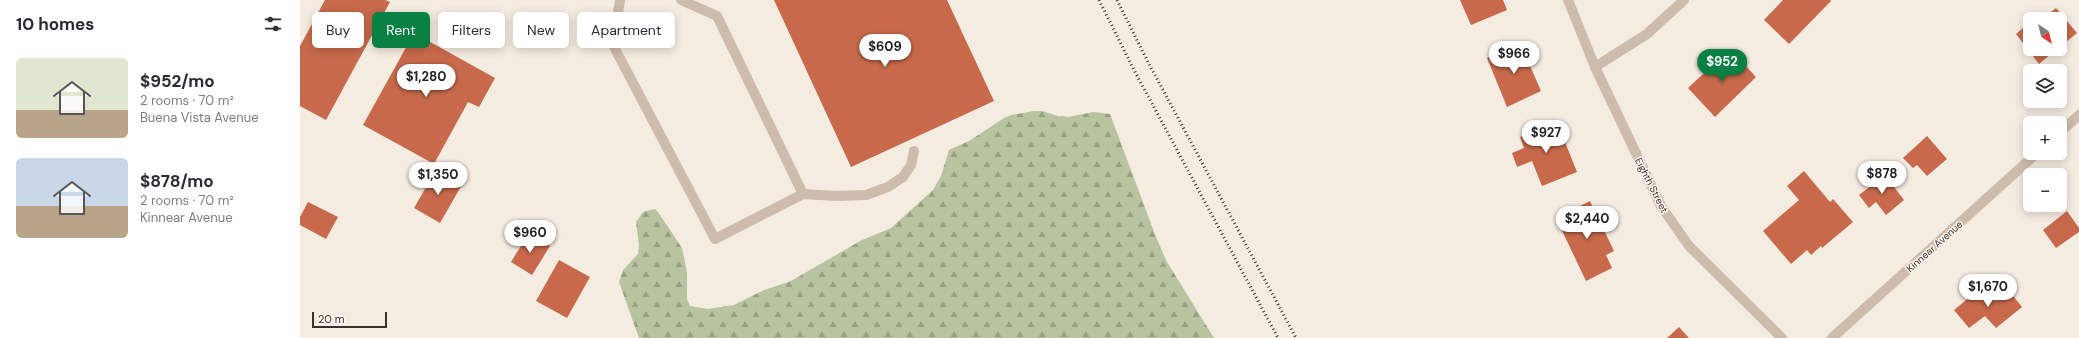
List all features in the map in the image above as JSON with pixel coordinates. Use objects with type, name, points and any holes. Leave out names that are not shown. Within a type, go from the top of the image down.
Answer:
[{"type":"street","points":[[620,0],[613,45],[715,239],[803,194],[837,196],[866,195],[888,187],[903,177],[911,166],[914,151]]},
{"type":"street","points":[[681,0],[717,16],[803,194]]},
{"type":"street","name":"Eighth Street","points":[[1568,0],[1595,67],[1665,212],[1689,246],[1782,338]]},
{"type":"street","points":[[1595,67],[1648,34],[1684,0]]},
{"type":"street","points":[[2067,126],[2079,115]]},
{"type":"street","name":"Kinnear Avenue","points":[[1832,338],[2029,160]]},
{"type":"green space","points":[[1042,111],[1058,116],[1068,117],[1093,112],[1110,114],[1156,237],[1167,262],[1214,338],[639,338],[619,282],[623,270],[638,254],[639,245],[636,222],[643,212],[655,209],[682,248],[687,272],[687,299],[690,306],[708,309],[734,305],[764,290],[791,281],[862,240],[891,228],[933,190],[941,176],[949,150],[969,141],[1004,118],[1011,115]]},
{"type":"building","points":[[325,0],[385,0],[390,2],[385,12],[372,12],[372,35],[326,120],[300,106],[300,46],[312,24],[312,48],[364,48],[364,12],[318,12]]},
{"type":"building","points":[[774,0],[947,0],[994,101],[851,167]]},
{"type":"building","points":[[1460,0],[1503,0],[1507,10],[1471,25]]},
{"type":"building","points":[[1783,0],[1831,1],[1789,44],[1764,20]]},
{"type":"building","points":[[2056,8],[2059,12],[2051,12]]},
{"type":"building","points":[[2067,21],[2077,33],[2067,41]]},
{"type":"building","points":[[2023,28],[2023,43],[2016,34]]},
{"type":"building","points":[[430,42],[438,46],[438,48],[441,48],[495,78],[479,107],[468,102],[434,164],[363,125],[406,48],[430,48]]},
{"type":"building","points":[[1520,43],[1541,91],[1507,107],[1487,58]]},
{"type":"building","points":[[1730,49],[1756,77],[1715,117],[1688,88]]},
{"type":"building","points":[[2033,56],[2049,56],[2039,64]]},
{"type":"building","points":[[1557,122],[1577,172],[1542,186],[1532,161],[1517,167],[1512,153],[1524,148],[1520,137]]},
{"type":"building","points":[[1927,136],[1947,159],[1927,176],[1917,165],[1913,168],[1903,158]]},
{"type":"building","points":[[437,168],[463,183],[440,223],[414,208]]},
{"type":"building","points":[[1804,171],[1830,202],[1833,199],[1853,222],[1822,248],[1821,246],[1811,255],[1807,250],[1791,264],[1763,231],[1799,200],[1787,186]]},
{"type":"building","points":[[1885,175],[1904,200],[1886,215],[1876,202],[1869,208],[1859,195]]},
{"type":"building","points":[[1590,201],[1614,251],[1606,255],[1612,268],[1586,281],[1556,218]]},
{"type":"building","points":[[308,202],[338,217],[326,239],[300,225],[300,217]]},
{"type":"building","points":[[2067,211],[2079,228],[2079,232],[2056,248],[2043,230]]},
{"type":"building","points":[[529,233],[550,246],[532,275],[511,262]]},
{"type":"building","points":[[559,260],[590,277],[567,318],[536,301]]},
{"type":"building","points":[[1983,286],[1996,301],[2009,291],[2022,307],[1996,328],[1985,316],[1969,328],[1954,310]]},
{"type":"building","points":[[1679,327],[1689,338],[1667,338]]},
{"type":"railway","points":[[1099,0],[1134,70],[1278,338]]},
{"type":"railway","points":[[1117,0],[1148,62],[1296,338]]}]
